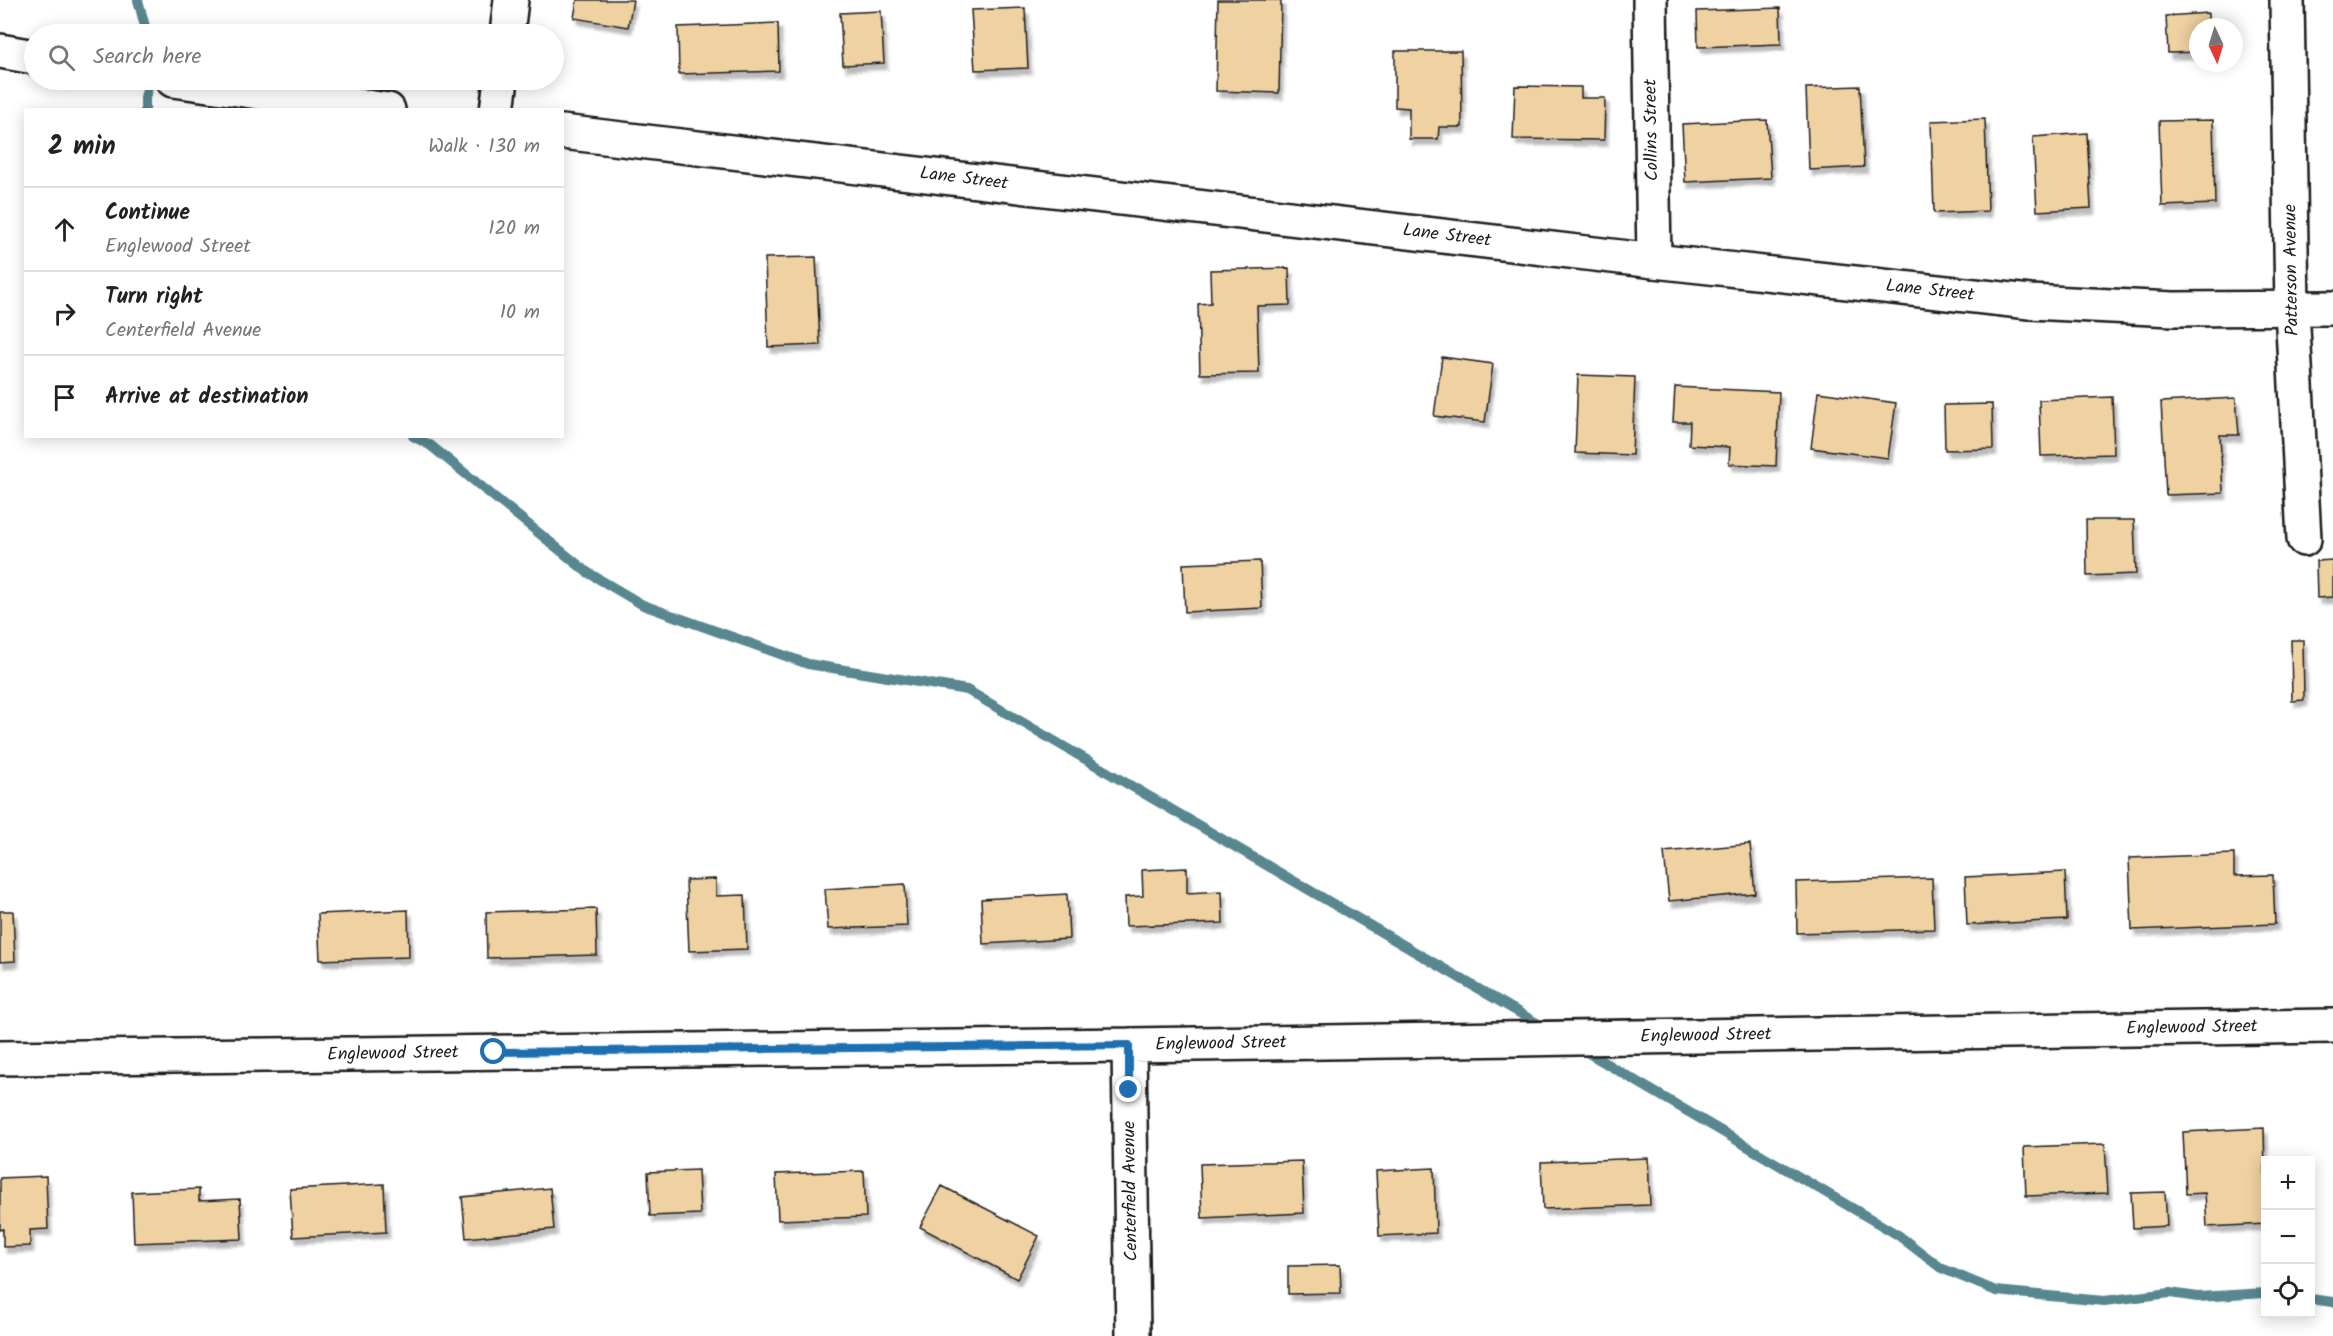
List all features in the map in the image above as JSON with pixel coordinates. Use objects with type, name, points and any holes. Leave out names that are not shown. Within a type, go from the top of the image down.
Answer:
[{"type":"street","points":[[508,24],[512,0]]},
{"type":"street","name":"Collins Street","points":[[1650,0],[1654,261]]},
{"type":"street","name":"Patterson Avenue","points":[[2287,0],[2292,308],[2304,539]]},
{"type":"street","points":[[0,51],[24,55]]},
{"type":"street","points":[[245,90],[374,108]]},
{"type":"street","points":[[497,108],[500,90]]},
{"type":"street","name":"Lane Street","points":[[564,132],[1654,261],[2030,302],[2173,309],[2333,308]]},
{"type":"street","name":"Englewood Street","points":[[0,1058],[1129,1045],[2333,1026]]},
{"type":"street","name":"Centerfield Avenue","points":[[1129,1045],[1133,1336]]},
{"type":"building","points":[[577,0],[633,0],[628,27],[574,18]]},
{"type":"building","points":[[1218,0],[1281,0],[1279,93],[1216,91]]},
{"type":"building","points":[[1025,8],[1028,68],[975,70],[971,10]]},
{"type":"building","points":[[1780,8],[1781,44],[1698,47],[1697,11]]},
{"type":"building","points":[[881,11],[884,63],[843,65],[840,13]]},
{"type":"building","points":[[2208,13],[2208,18],[2189,18],[2189,52],[2168,53],[2166,16]]},
{"type":"building","points":[[778,23],[779,71],[679,74],[678,27]]},
{"type":"building","points":[[1395,51],[1461,51],[1462,127],[1439,127],[1438,139],[1409,139],[1409,108],[1395,107]]},
{"type":"building","points":[[1515,86],[1581,87],[1581,98],[1605,98],[1604,140],[1513,139]]},
{"type":"building","points":[[1860,86],[1864,167],[1809,170],[1806,88]]},
{"type":"building","points":[[1985,119],[1988,211],[1934,213],[1931,121]]},
{"type":"building","points":[[1767,120],[1771,178],[1685,182],[1682,124]]},
{"type":"building","points":[[2213,120],[2215,204],[2162,206],[2159,121]]},
{"type":"building","points":[[2087,133],[2091,208],[2037,211],[2033,137]]},
{"type":"building","points":[[816,257],[820,345],[768,347],[765,258]]},
{"type":"building","points":[[1289,268],[1290,305],[1257,306],[1259,373],[1200,374],[1198,304],[1211,303],[1210,270]]},
{"type":"building","points":[[1442,357],[1493,364],[1485,422],[1434,416]]},
{"type":"building","points":[[1578,375],[1635,377],[1632,455],[1575,453]]},
{"type":"building","points":[[1675,387],[1779,392],[1776,466],[1729,464],[1730,447],[1689,445],[1690,422],[1673,422]]},
{"type":"building","points":[[1818,392],[1896,403],[1888,458],[1811,448]]},
{"type":"building","points":[[2112,397],[2114,454],[2041,456],[2039,400]]},
{"type":"building","points":[[2236,398],[2239,435],[2220,435],[2223,493],[2166,495],[2161,402]]},
{"type":"building","points":[[1992,404],[1993,449],[1945,450],[1944,405]]},
{"type":"building","points":[[2086,520],[2134,520],[2136,574],[2087,576]]},
{"type":"building","points":[[2333,560],[2333,597],[2317,598],[2316,561]]},
{"type":"building","points":[[1260,561],[1262,608],[1185,612],[1183,564]]},
{"type":"building","points":[[2291,640],[2303,640],[2304,700],[2292,701]]},
{"type":"building","points":[[1750,844],[1755,893],[1669,901],[1664,852]]},
{"type":"building","points":[[2234,854],[2234,876],[2273,875],[2275,924],[2132,930],[2129,858]]},
{"type":"building","points":[[1187,868],[1187,893],[1222,891],[1223,923],[1126,926],[1125,897],[1143,896],[1142,870]]},
{"type":"building","points":[[2065,872],[2067,920],[1967,925],[1965,877]]},
{"type":"building","points":[[1932,878],[1934,929],[1797,933],[1796,882]]},
{"type":"building","points":[[716,879],[716,896],[745,895],[747,949],[689,951],[686,880]]},
{"type":"building","points":[[905,884],[907,926],[828,929],[825,889]]},
{"type":"building","points":[[1067,894],[1069,939],[983,944],[981,899]]},
{"type":"building","points":[[596,909],[597,955],[487,958],[486,912]]},
{"type":"building","points":[[408,910],[409,957],[320,960],[318,914]]},
{"type":"building","points":[[0,911],[13,911],[15,961],[0,962]]},
{"type":"building","points":[[2264,1128],[2265,1156],[2261,1156],[2261,1224],[2207,1227],[2205,1193],[2186,1194],[2183,1132]]},
{"type":"building","points":[[2105,1144],[2108,1193],[2026,1196],[2024,1147]]},
{"type":"building","points":[[1648,1158],[1650,1205],[1543,1209],[1541,1162]]},
{"type":"building","points":[[1302,1161],[1304,1213],[1202,1218],[1200,1164]]},
{"type":"building","points":[[1434,1168],[1436,1233],[1379,1236],[1376,1171]]},
{"type":"building","points":[[698,1170],[700,1214],[650,1216],[648,1172]]},
{"type":"building","points":[[864,1171],[866,1217],[778,1220],[776,1174]]},
{"type":"building","points":[[46,1176],[48,1229],[30,1230],[30,1246],[3,1247],[3,1229],[0,1230],[0,1178]]},
{"type":"building","points":[[384,1184],[386,1232],[293,1237],[290,1189]]},
{"type":"building","points":[[942,1186],[1039,1236],[1017,1279],[920,1227]]},
{"type":"building","points":[[550,1188],[554,1229],[466,1238],[462,1197]]},
{"type":"building","points":[[199,1189],[199,1201],[240,1199],[242,1239],[134,1243],[132,1192]]},
{"type":"building","points":[[2165,1192],[2167,1226],[2133,1228],[2131,1193]]},
{"type":"building","points":[[1340,1265],[1341,1293],[1288,1294],[1288,1266]]},
{"type":"waterway","points":[[138,0],[144,24]]},
{"type":"waterway","points":[[145,108],[147,90]]},
{"type":"waterway","points":[[417,438],[430,445],[587,572],[643,605],[808,664],[967,690],[1547,1029]]},
{"type":"waterway","points":[[1578,1047],[1898,1235],[1941,1268],[1996,1291],[2104,1301],[2170,1293],[2198,1297],[2261,1293]]},
{"type":"waterway","points":[[2315,1300],[2333,1302]]},
{"type":"route","points":[[494,1052],[1129,1045],[1129,1090]]}]
